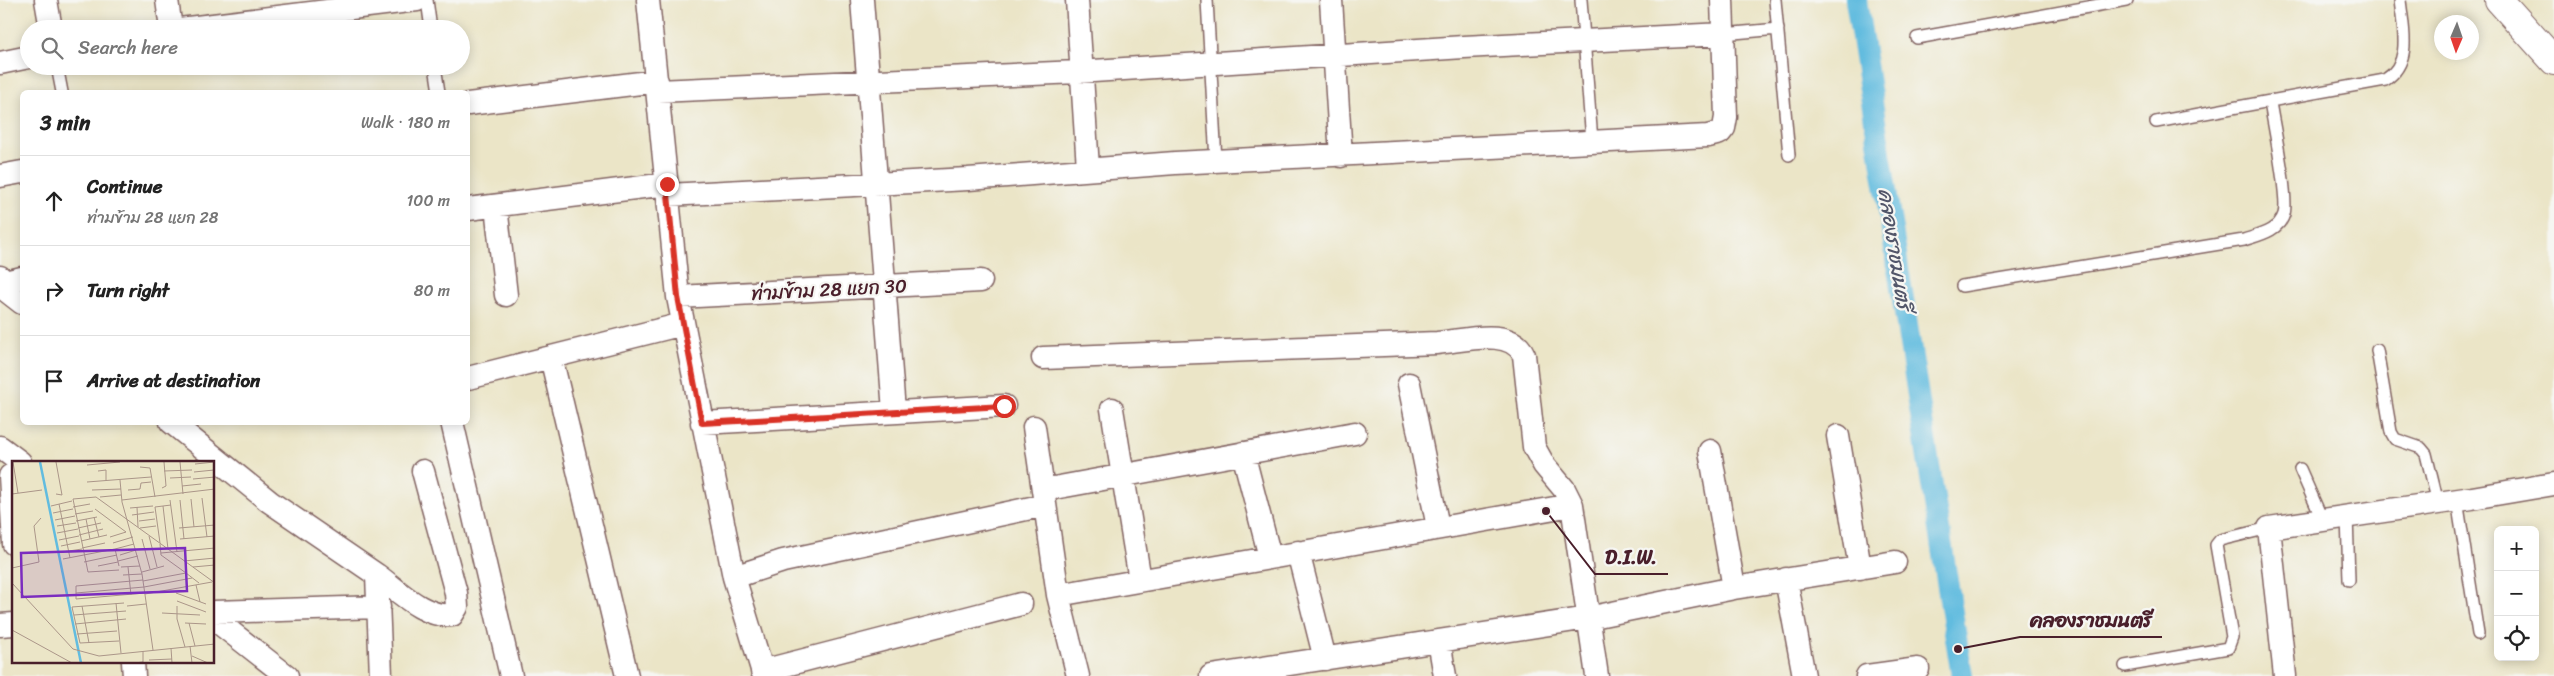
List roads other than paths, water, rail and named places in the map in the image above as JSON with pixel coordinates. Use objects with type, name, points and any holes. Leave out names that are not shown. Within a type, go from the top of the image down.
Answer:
[{"type":"street","points":[[46,0],[49,20]]},
{"type":"street","points":[[167,0],[170,20]]},
{"type":"street","points":[[223,20],[280,8],[417,0]]},
{"type":"street","points":[[648,0],[678,297],[734,577],[763,673],[1021,604]]},
{"type":"street","points":[[862,0],[894,411]]},
{"type":"street","points":[[1077,0],[1088,168]]},
{"type":"street","points":[[1331,0],[1341,156]]},
{"type":"street","points":[[470,210],[667,190],[876,184],[968,179],[1088,168],[1341,156],[1720,133],[1724,128],[1726,117],[1722,0]]},
{"type":"street","points":[[2499,0],[2554,61]]},
{"type":"street","points":[[470,104],[657,86],[867,81],[1081,72],[1334,55],[1723,34]]},
{"type":"street","points":[[0,63],[20,59]]},
{"type":"street","points":[[0,176],[20,172]]},
{"type":"street","points":[[496,206],[506,295]]},
{"type":"street","name":"ท่ามข้าม 28 แยก 30","points":[[678,297],[981,281]]},
{"type":"street","points":[[6,285],[20,301]]},
{"type":"street","points":[[470,377],[683,324]]},
{"type":"street","points":[[1043,358],[1418,344],[1496,338],[1509,339],[1520,346],[1524,355],[1534,447],[1544,465],[1564,489],[1572,505],[1597,676]]},
{"type":"street","points":[[551,357],[627,676]]},
{"type":"street","points":[[1409,384],[1438,527]]},
{"type":"street","points":[[702,423],[1004,406]]},
{"type":"street","points":[[1112,409],[1140,580]]},
{"type":"street","points":[[175,425],[270,502],[427,611],[439,616],[452,615],[457,607],[456,593],[423,471]]},
{"type":"street","points":[[453,425],[511,676]]},
{"type":"street","points":[[1034,427],[1058,595],[1078,676]]},
{"type":"street","points":[[734,577],[783,561],[1044,497],[1123,475],[1355,433]]},
{"type":"street","points":[[1838,436],[1860,568]]},
{"type":"street","points":[[0,447],[11,473],[12,497]]},
{"type":"street","points":[[1710,451],[1734,588]]},
{"type":"street","points":[[1243,453],[1270,557]]},
{"type":"street","points":[[2285,676],[2269,528],[2554,484]]},
{"type":"street","points":[[1058,595],[1572,505]]},
{"type":"street","points":[[1298,552],[1320,665]]},
{"type":"street","points":[[1211,676],[1320,665],[1439,641],[1588,618],[1734,588],[1895,562]]},
{"type":"street","points":[[377,576],[381,676]]},
{"type":"street","points":[[1786,580],[1804,676]]},
{"type":"street","points":[[215,612],[378,607]]},
{"type":"street","points":[[215,620],[265,668],[287,676]]},
{"type":"street","points":[[1439,641],[1445,676]]},
{"type":"street","points":[[1867,676],[1918,669]]},
{"type":"lane","points":[[427,0],[430,20]]},
{"type":"lane","points":[[1207,0],[1209,63],[1216,161]]},
{"type":"lane","points":[[1581,0],[1592,141]]},
{"type":"lane","points":[[1775,0],[1789,155]]},
{"type":"lane","points":[[1917,38],[2127,0]]},
{"type":"lane","points":[[2156,122],[2385,80],[2396,73],[2404,58],[2400,0]]},
{"type":"lane","points":[[1723,34],[1778,29]]},
{"type":"lane","points":[[59,75],[62,90]]},
{"type":"lane","points":[[436,75],[439,90]]},
{"type":"lane","points":[[1962,286],[2244,240],[2271,231],[2284,214],[2284,189],[2270,102]]},
{"type":"lane","points":[[2377,350],[2391,432],[2395,439],[2421,448],[2426,454],[2448,501],[2478,634]]},
{"type":"lane","points":[[2300,469],[2322,519]]},
{"type":"lane","points":[[2347,515],[2349,580]]},
{"type":"lane","points":[[2125,666],[2228,648],[2232,637],[2216,545],[2220,540],[2269,528]]},
{"type":"waterway","name":"คลองราชมนตรี","points":[[1856,0],[1962,676]]},
{"type":"place","name":"D.I.W.","points":[[1546,511]]},
{"type":"place","name":"คลองราชมนตรี","points":[[1958,649]]}]
